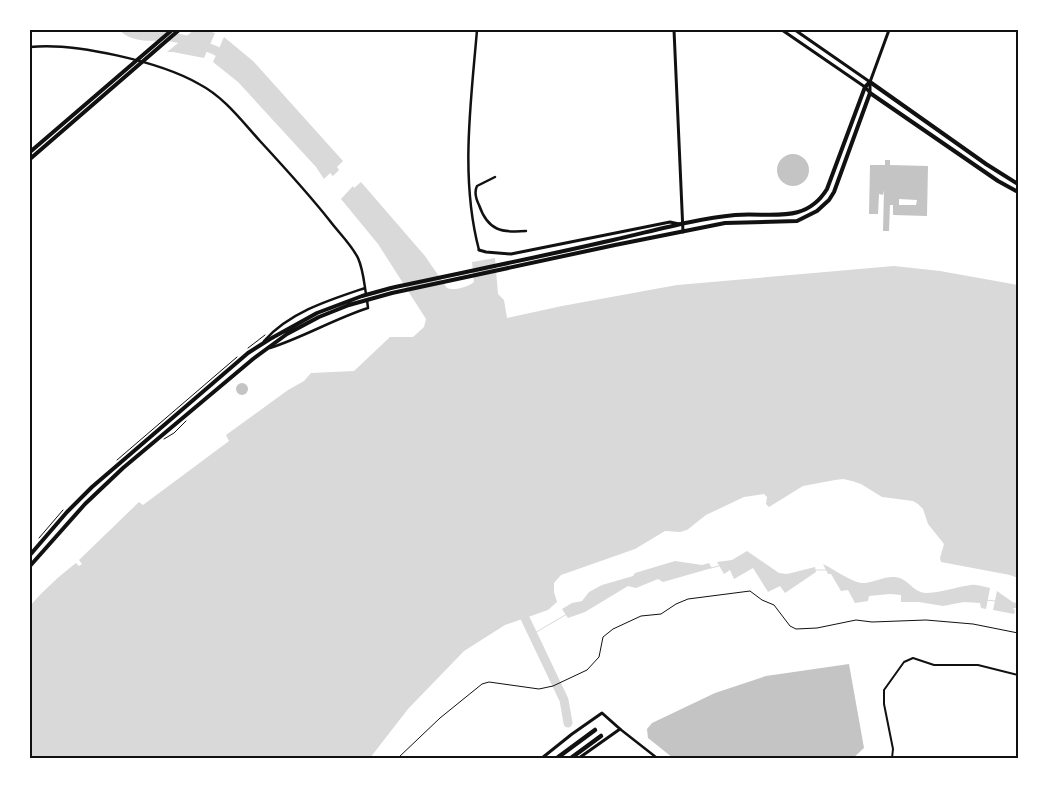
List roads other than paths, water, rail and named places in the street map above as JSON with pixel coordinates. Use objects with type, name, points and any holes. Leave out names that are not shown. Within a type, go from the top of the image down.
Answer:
[{"type":"main road","points":[[30,152],[172,30]]},
{"type":"main road","points":[[30,160],[179,30]]},
{"type":"main road","points":[[30,555],[74,505],[104,475],[262,343],[302,323],[377,296],[599,246],[682,224],[738,215],[789,214],[802,212],[813,206],[823,196],[831,182],[865,87],[870,82],[986,164],[1018,184]]},
{"type":"main road","points":[[599,246],[738,222],[789,222],[805,218],[817,211],[829,200],[837,185],[870,93],[998,181],[1018,192]]},
{"type":"main road","points":[[30,566],[109,480],[239,370],[302,323]]},
{"type":"main road","points":[[557,758],[595,730]]},
{"type":"main road","points":[[571,758],[601,736]]},
{"type":"street","points":[[477,30],[468,161],[471,203],[478,250],[510,254],[670,222],[682,224]]},
{"type":"street","points":[[674,30],[683,232]]},
{"type":"street","points":[[782,30],[865,87],[870,93]]},
{"type":"street","points":[[795,30],[870,82]]},
{"type":"street","points":[[870,93],[870,82],[889,30]]},
{"type":"street","points":[[30,47],[45,45],[84,49],[141,62],[174,72],[197,82],[228,106],[312,199],[354,251],[360,265],[368,308],[339,318],[300,338],[266,349]]},
{"type":"street","points":[[495,177],[476,188],[478,204],[483,215],[488,223],[498,229],[508,232],[526,231]]},
{"type":"street","points":[[262,343],[282,324],[298,315],[331,300],[365,288]]},
{"type":"street","points":[[892,758],[884,704],[884,690],[889,680],[904,662],[914,658],[934,665],[978,665],[1018,675]]},
{"type":"street","points":[[542,758],[602,713],[656,758]]},
{"type":"street","points":[[579,758],[620,729]]},
{"type":"waterway","points":[[126,30],[142,36],[172,37],[187,40],[208,47],[228,57]]},
{"type":"waterway","points":[[711,568],[719,566]]},
{"type":"waterway","points":[[815,570],[826,570]]},
{"type":"waterway","points":[[986,600],[995,601]]},
{"type":"waterway","points":[[533,634],[567,614]]},
{"type":"waterway","points":[[525,618],[564,700],[568,723]]}]
